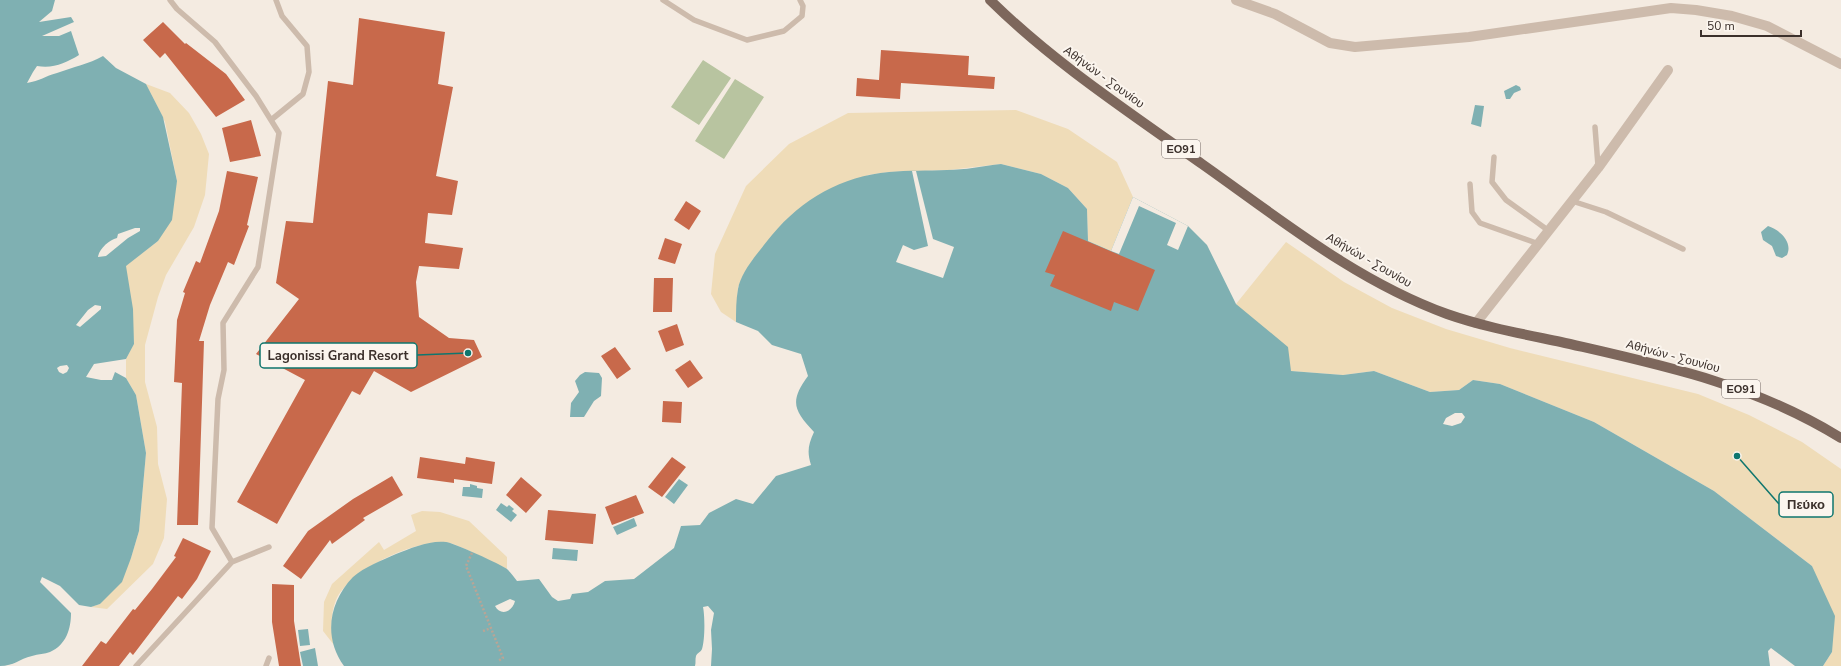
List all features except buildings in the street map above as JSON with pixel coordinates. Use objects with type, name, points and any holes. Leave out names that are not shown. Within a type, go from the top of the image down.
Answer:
[{"type":"main road","name":"Αθήνών - Σουνίου","points":[[990,0],[1014,24],[1074,73],[1316,245],[1354,270],[1400,294],[1447,314],[1476,323],[1633,358],[1699,375],[1766,399],[1790,410],[1841,438]]},
{"type":"street","points":[[1236,0],[1275,14],[1330,43],[1355,47],[1469,37],[1674,4],[1696,10],[1732,16],[1767,26],[1841,64]]},
{"type":"street","points":[[1476,323],[1598,168],[1668,70]]},
{"type":"lane","points":[[170,0],[177,9],[215,42],[256,96],[279,133],[258,267],[223,323],[224,370],[218,399],[212,528],[232,562]]},
{"type":"lane","points":[[271,120],[303,94],[309,72],[307,46],[282,16],[276,0]]},
{"type":"lane","points":[[663,0],[694,20],[747,40],[784,31],[802,16],[803,6],[800,0]]},
{"type":"lane","points":[[1595,127],[1598,168]]},
{"type":"lane","points":[[1494,157],[1492,182],[1506,200],[1549,231]]},
{"type":"lane","points":[[1470,184],[1472,212],[1480,223],[1539,244]]},
{"type":"lane","points":[[1572,201],[1606,212],[1683,249]]},
{"type":"lane","points":[[136,666],[232,562],[269,547]]},
{"type":"lane","points":[[266,666],[269,658]]},
{"type":"path","points":[[472,553],[466,566],[503,658],[498,661]]},
{"type":"path","points":[[483,631],[492,628]]},
{"type":"green space","points":[[703,60],[731,78],[699,125],[671,107]]},
{"type":"green space","points":[[735,79],[764,97],[724,159],[695,141]]},
{"type":"sand","points":[[146,84],[170,93],[189,113],[201,134],[209,154],[205,195],[194,227],[166,275],[158,297],[145,345],[145,382],[157,427],[158,464],[167,499],[164,538],[153,564],[107,609],[91,607],[100,604],[131,558],[139,531],[146,453],[136,395],[126,378],[126,359],[134,343],[125,266],[158,241],[177,181],[165,122]]},
{"type":"sand","points":[[1016,110],[1068,129],[1117,162],[1133,197],[1111,251],[1088,241],[1087,209],[1068,188],[1041,174],[1001,164],[949,170],[889,172],[868,175],[753,259],[738,287],[736,322],[721,312],[711,294],[715,254],[746,186],[789,144],[848,113]]},
{"type":"sand","points":[[1286,242],[1344,282],[1392,308],[1446,329],[1510,348],[1698,394],[1749,415],[1802,442],[1841,469],[1841,666],[1823,666],[1832,652],[1812,566],[1714,491],[1594,422],[1500,384],[1473,380],[1459,390],[1430,392],[1374,371],[1343,375],[1291,371],[1236,304]]},
{"type":"sand","points":[[422,511],[440,512],[469,521],[507,557],[507,569],[466,549],[445,542],[416,546],[384,559],[354,578],[343,589],[336,600],[332,617],[334,645],[323,631],[324,602],[332,584],[379,542],[384,550],[416,531],[411,515]]},
{"type":"water","points":[[0,0],[55,0],[52,11],[39,22],[71,17],[74,22],[42,36],[59,36],[71,31],[79,55],[59,65],[48,67],[37,66],[27,83],[87,63],[103,56],[116,68],[146,84],[163,117],[177,181],[172,220],[158,241],[126,266],[133,309],[134,344],[126,359],[94,364],[86,377],[101,380],[112,380],[115,372],[126,378],[136,395],[146,453],[139,531],[131,558],[122,582],[100,604],[91,607],[79,605],[60,586],[42,577],[40,582],[71,613],[69,631],[64,641],[50,652],[27,657],[9,665],[0,666]],"holes":[[[135,228],[140,228],[140,231],[128,238],[106,256],[98,257],[102,248],[117,238],[118,234]],[[95,305],[101,306],[101,309],[80,327],[76,325],[88,310]],[[67,365],[69,368],[67,372],[63,374],[59,372],[57,368]]]},
{"type":"water","points":[[1516,85],[1520,87],[1521,90],[1514,93],[1510,99],[1506,99],[1504,91]]},
{"type":"water","points":[[1475,105],[1484,106],[1481,127],[1471,124]]},
{"type":"water","points":[[1001,164],[1041,174],[1068,188],[1087,209],[1088,241],[1111,251],[1133,197],[1188,226],[1207,245],[1236,304],[1288,347],[1291,371],[1343,375],[1374,371],[1430,392],[1459,390],[1473,380],[1500,384],[1594,422],[1714,491],[1812,566],[1835,616],[1832,652],[1823,666],[1795,666],[1771,648],[1768,651],[1770,666],[711,666],[711,630],[714,613],[708,606],[703,607],[704,640],[701,651],[696,656],[695,666],[344,666],[337,655],[331,632],[334,608],[339,597],[357,573],[396,554],[427,543],[450,543],[507,569],[517,581],[539,579],[552,597],[558,601],[570,599],[572,594],[588,592],[605,581],[634,579],[674,548],[681,526],[700,525],[709,513],[736,499],[753,504],[776,476],[811,465],[809,448],[814,432],[802,418],[796,406],[798,393],[808,376],[801,354],[772,345],[758,331],[736,322],[736,301],[738,289],[747,268],[772,235],[796,211],[810,200],[839,184],[872,174],[903,171],[967,169]],"holes":[[[1455,413],[1462,413],[1465,417],[1461,423],[1452,426],[1443,424],[1446,418]],[[510,599],[515,601],[514,605],[509,610],[503,612],[495,606]]]},
{"type":"water","points":[[1768,226],[1777,230],[1787,241],[1787,255],[1782,258],[1776,256],[1772,246],[1763,240],[1761,232]]},
{"type":"water","points":[[585,372],[599,373],[602,378],[601,396],[594,401],[584,417],[570,417],[571,403],[579,392],[575,381]]},
{"type":"water","points":[[679,479],[688,485],[674,504],[665,497]]},
{"type":"water","points":[[470,484],[477,486],[477,488],[483,489],[482,498],[462,496],[463,487],[470,487]]},
{"type":"water","points":[[501,503],[507,507],[509,505],[514,509],[512,511],[517,515],[511,522],[496,510]]},
{"type":"water","points":[[634,518],[637,526],[617,535],[613,527]]},
{"type":"water","points":[[553,548],[578,550],[577,561],[552,559]]},
{"type":"water","points":[[308,629],[310,645],[300,646],[298,630]]},
{"type":"water","points":[[315,648],[318,666],[303,666],[300,652]]},
{"type":"pier","points":[[912,171],[916,171],[933,239],[954,247],[943,278],[896,262],[903,245],[914,250],[928,246]]},
{"type":"pier","points":[[1133,197],[1188,226],[1178,250],[1167,245],[1176,223],[1139,206],[1119,254],[1111,251]]},
{"type":"place","name":"Lagonissi Grand Resort","points":[[468,353]]},
{"type":"place","name":"Πεύκο","points":[[1737,456]]}]
